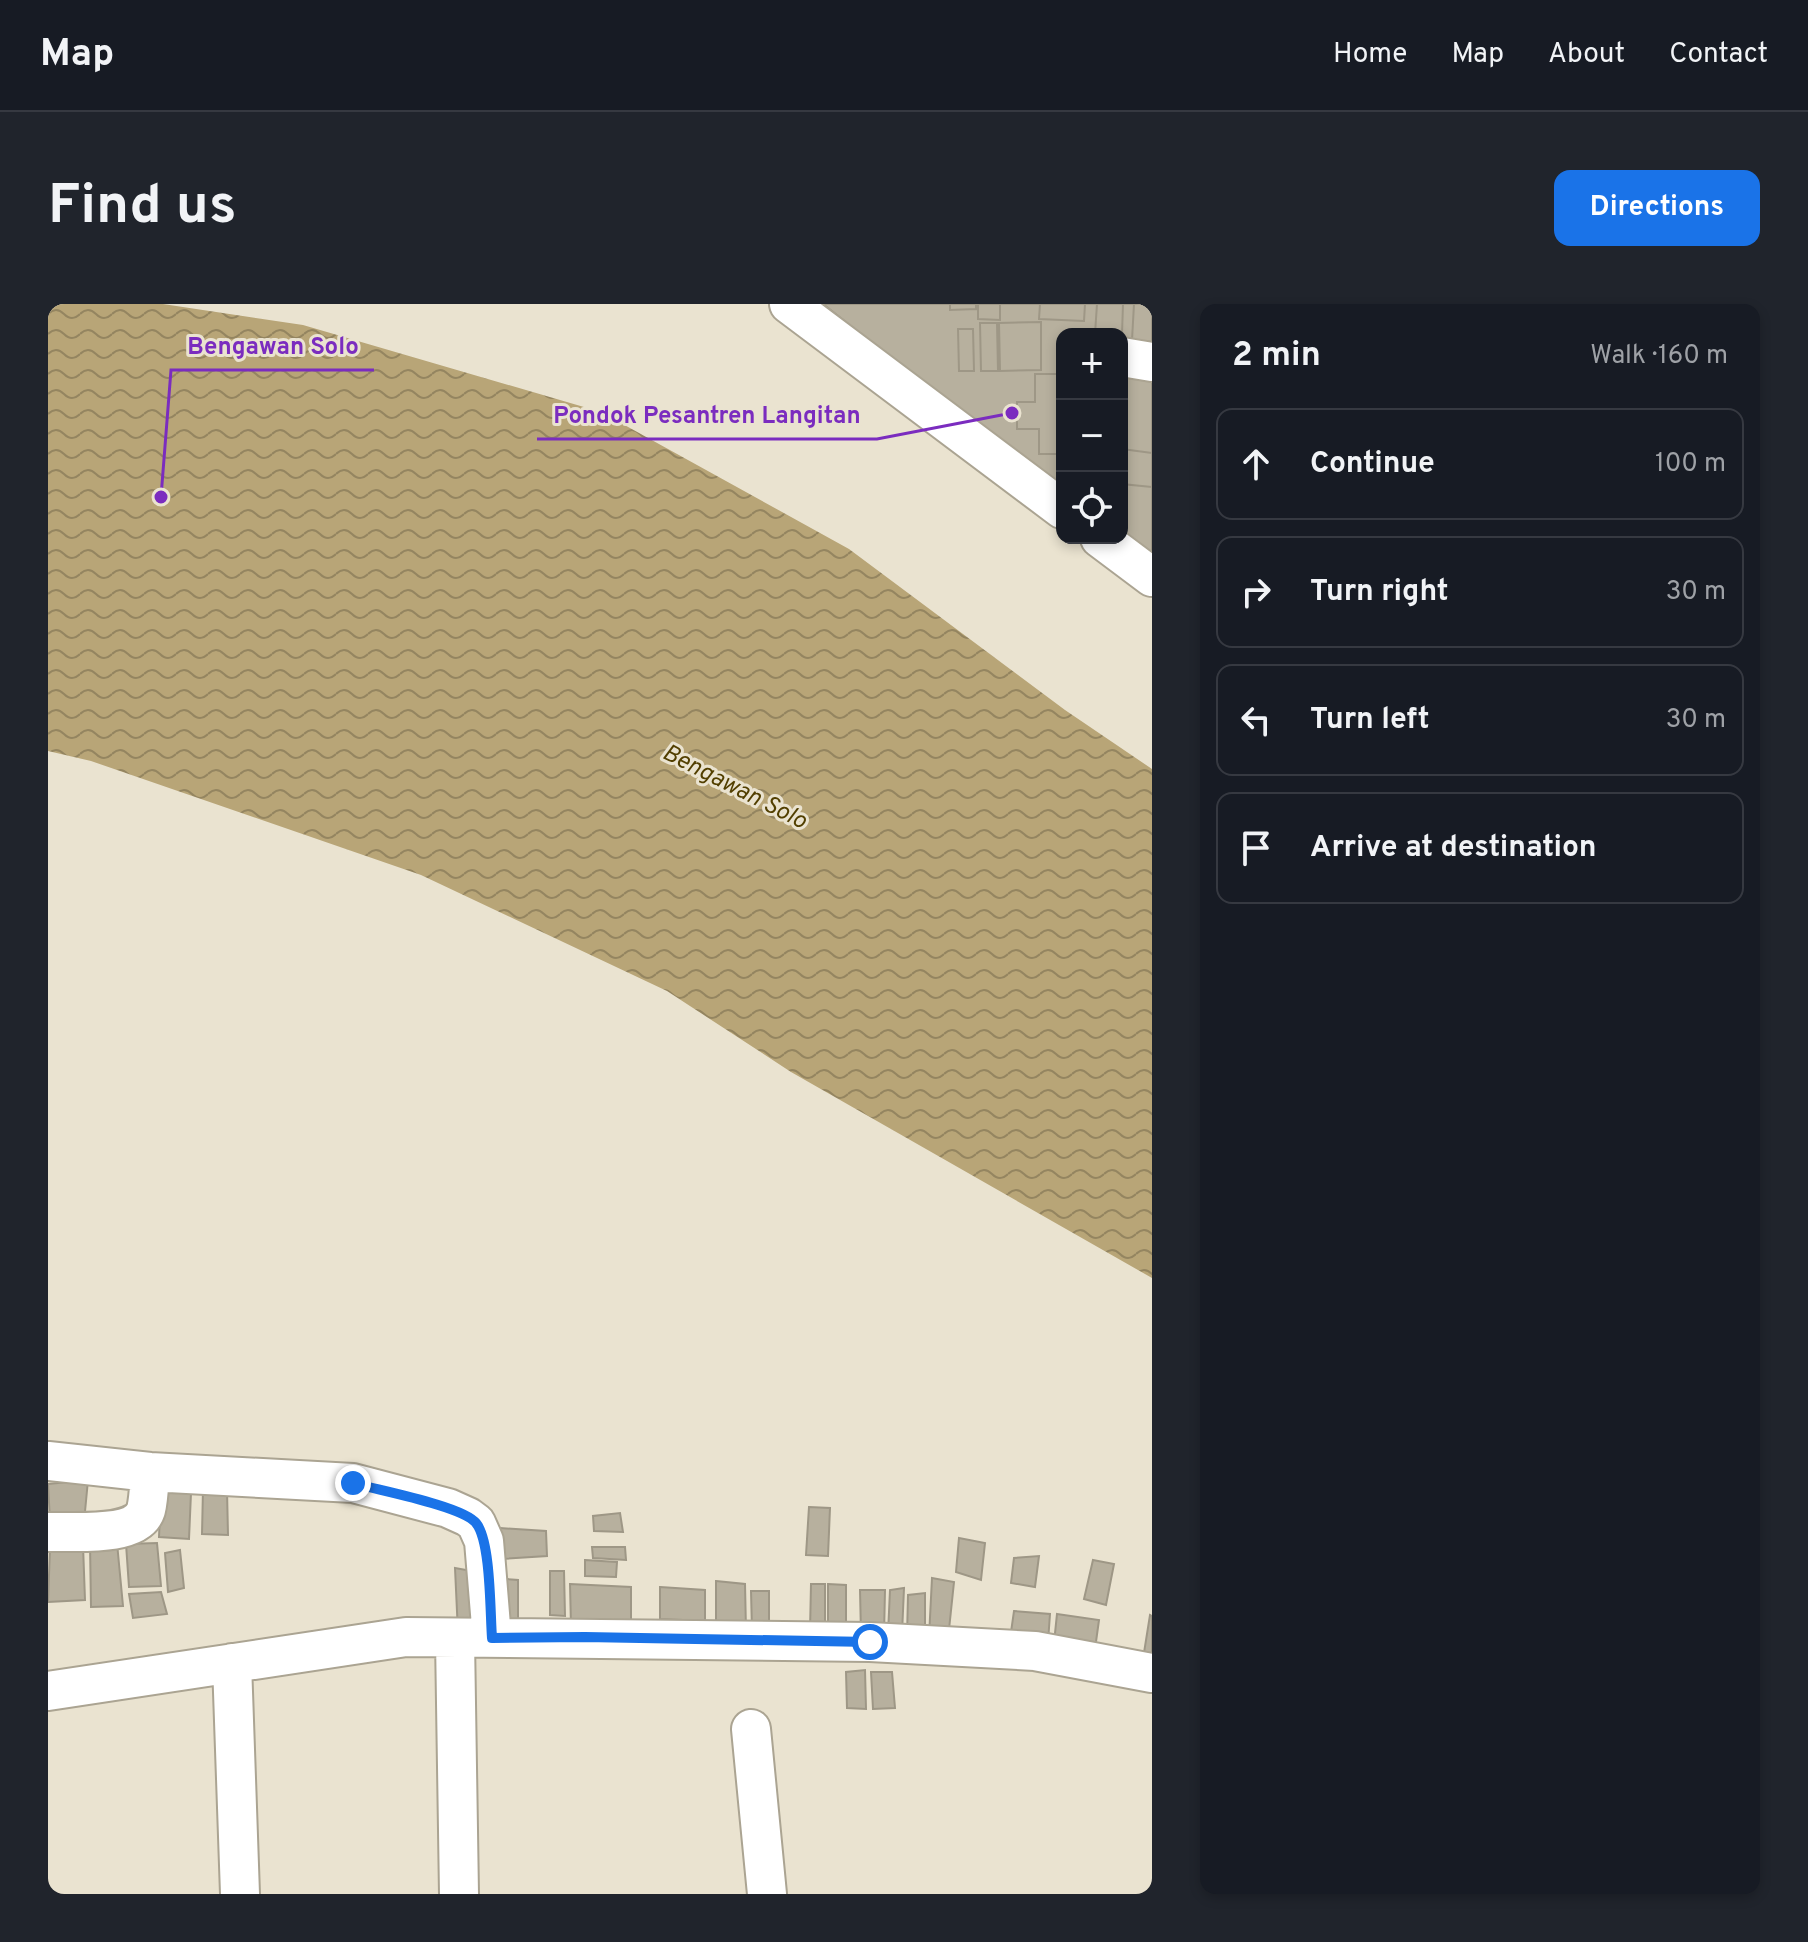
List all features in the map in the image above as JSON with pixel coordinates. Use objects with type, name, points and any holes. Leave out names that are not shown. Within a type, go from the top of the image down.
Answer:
[{"type":"street","points":[[789,304],[1056,504]]},
{"type":"street","points":[[1128,358],[1152,362]]},
{"type":"street","points":[[1108,544],[1152,577]]},
{"type":"street","points":[[48,1461],[150,1472],[353,1483],[448,1508],[476,1523],[484,1541],[492,1638]]},
{"type":"street","points":[[48,1532],[124,1528],[137,1524],[146,1511],[150,1472]]},
{"type":"street","points":[[48,1691],[406,1637],[870,1642],[1035,1651],[1152,1673]]},
{"type":"street","points":[[455,1639],[459,1894]]},
{"type":"street","points":[[232,1663],[240,1894]]},
{"type":"street","points":[[751,1729],[767,1894]]},
{"type":"water","points":[[48,304],[163,304],[303,325],[601,412],[849,549],[1065,710],[1152,769],[1152,1278],[791,1072],[667,991],[421,875],[91,761],[48,751]]},
{"type":"building","points":[[823,304],[1152,304],[1152,564],[1128,543],[1128,328],[1056,328],[1056,488]]},
{"type":"building","points":[[950,304],[976,304],[976,309],[950,310]]},
{"type":"building","points":[[978,304],[1000,304],[1000,320],[978,319]]},
{"type":"building","points":[[1040,304],[1085,304],[1084,321],[1039,319]]},
{"type":"building","points":[[1097,304],[1123,304],[1122,328],[1095,328]]},
{"type":"building","points":[[1134,304],[1152,304],[1152,342],[1132,340]]},
{"type":"building","points":[[1041,322],[1041,370],[1000,371],[999,323]]},
{"type":"building","points":[[980,323],[997,323],[998,371],[981,371]]},
{"type":"building","points":[[958,329],[973,329],[974,371],[959,371]]},
{"type":"building","points":[[1035,374],[1056,374],[1056,454],[1039,454],[1039,429],[1017,429],[1017,402],[1035,402]]},
{"type":"building","points":[[1128,450],[1152,453],[1152,487],[1128,485]]},
{"type":"building","points":[[88,1480],[84,1522],[50,1521],[48,1484]]},
{"type":"building","points":[[203,1489],[227,1490],[228,1535],[202,1534]]},
{"type":"building","points":[[161,1491],[191,1493],[189,1539],[159,1537]]},
{"type":"building","points":[[809,1507],[830,1508],[828,1556],[806,1555]]},
{"type":"building","points":[[620,1513],[623,1532],[594,1531],[593,1516]]},
{"type":"building","points":[[500,1528],[546,1531],[547,1556],[501,1559]]},
{"type":"building","points":[[959,1538],[985,1543],[981,1580],[956,1572]]},
{"type":"building","points":[[117,1543],[123,1606],[91,1607],[90,1544]]},
{"type":"building","points":[[157,1543],[161,1586],[129,1587],[126,1544]]},
{"type":"building","points":[[83,1545],[85,1600],[48,1602],[50,1548]]},
{"type":"building","points":[[592,1547],[625,1547],[626,1560],[593,1558]]},
{"type":"building","points":[[180,1550],[184,1588],[168,1592],[165,1553]]},
{"type":"building","points":[[1039,1556],[1035,1587],[1011,1583],[1014,1558]]},
{"type":"building","points":[[585,1560],[617,1562],[616,1577],[585,1576]]},
{"type":"building","points":[[1093,1560],[1114,1564],[1106,1605],[1084,1599]]},
{"type":"building","points":[[455,1568],[483,1573],[486,1635],[458,1633]]},
{"type":"building","points":[[550,1571],[564,1571],[565,1616],[550,1615]]},
{"type":"building","points":[[494,1578],[518,1580],[518,1635],[493,1633]]},
{"type":"building","points":[[932,1578],[954,1582],[948,1639],[929,1637]]},
{"type":"building","points":[[716,1581],[745,1584],[746,1630],[716,1628]]},
{"type":"building","points":[[570,1584],[631,1587],[631,1627],[571,1626]]},
{"type":"building","points":[[811,1584],[825,1584],[825,1633],[810,1631]]},
{"type":"building","points":[[828,1584],[846,1585],[846,1633],[828,1633]]},
{"type":"building","points":[[660,1587],[705,1590],[705,1621],[660,1619]]},
{"type":"building","points":[[904,1588],[902,1634],[888,1634],[890,1590]]},
{"type":"building","points":[[860,1590],[885,1590],[884,1635],[861,1634]]},
{"type":"building","points":[[751,1591],[769,1591],[769,1630],[752,1630]]},
{"type":"building","points":[[161,1592],[167,1614],[133,1618],[129,1594]]},
{"type":"building","points":[[925,1593],[925,1638],[907,1637],[908,1595]]},
{"type":"building","points":[[1014,1611],[1050,1614],[1048,1642],[1010,1639]]},
{"type":"building","points":[[1057,1614],[1099,1620],[1095,1649],[1054,1643]]},
{"type":"building","points":[[1152,1616],[1152,1662],[1143,1659]]},
{"type":"building","points":[[865,1670],[866,1709],[847,1708],[846,1672]]},
{"type":"building","points":[[871,1672],[892,1672],[895,1708],[873,1709]]},
{"type":"place","name":"Pondok Pesantren Langitan","points":[[1012,413]]},
{"type":"place","name":"Bengawan Solo","points":[[161,497]]},
{"type":"route","points":[[353,1483],[448,1508],[476,1523],[484,1541],[492,1638],[870,1642]]}]
